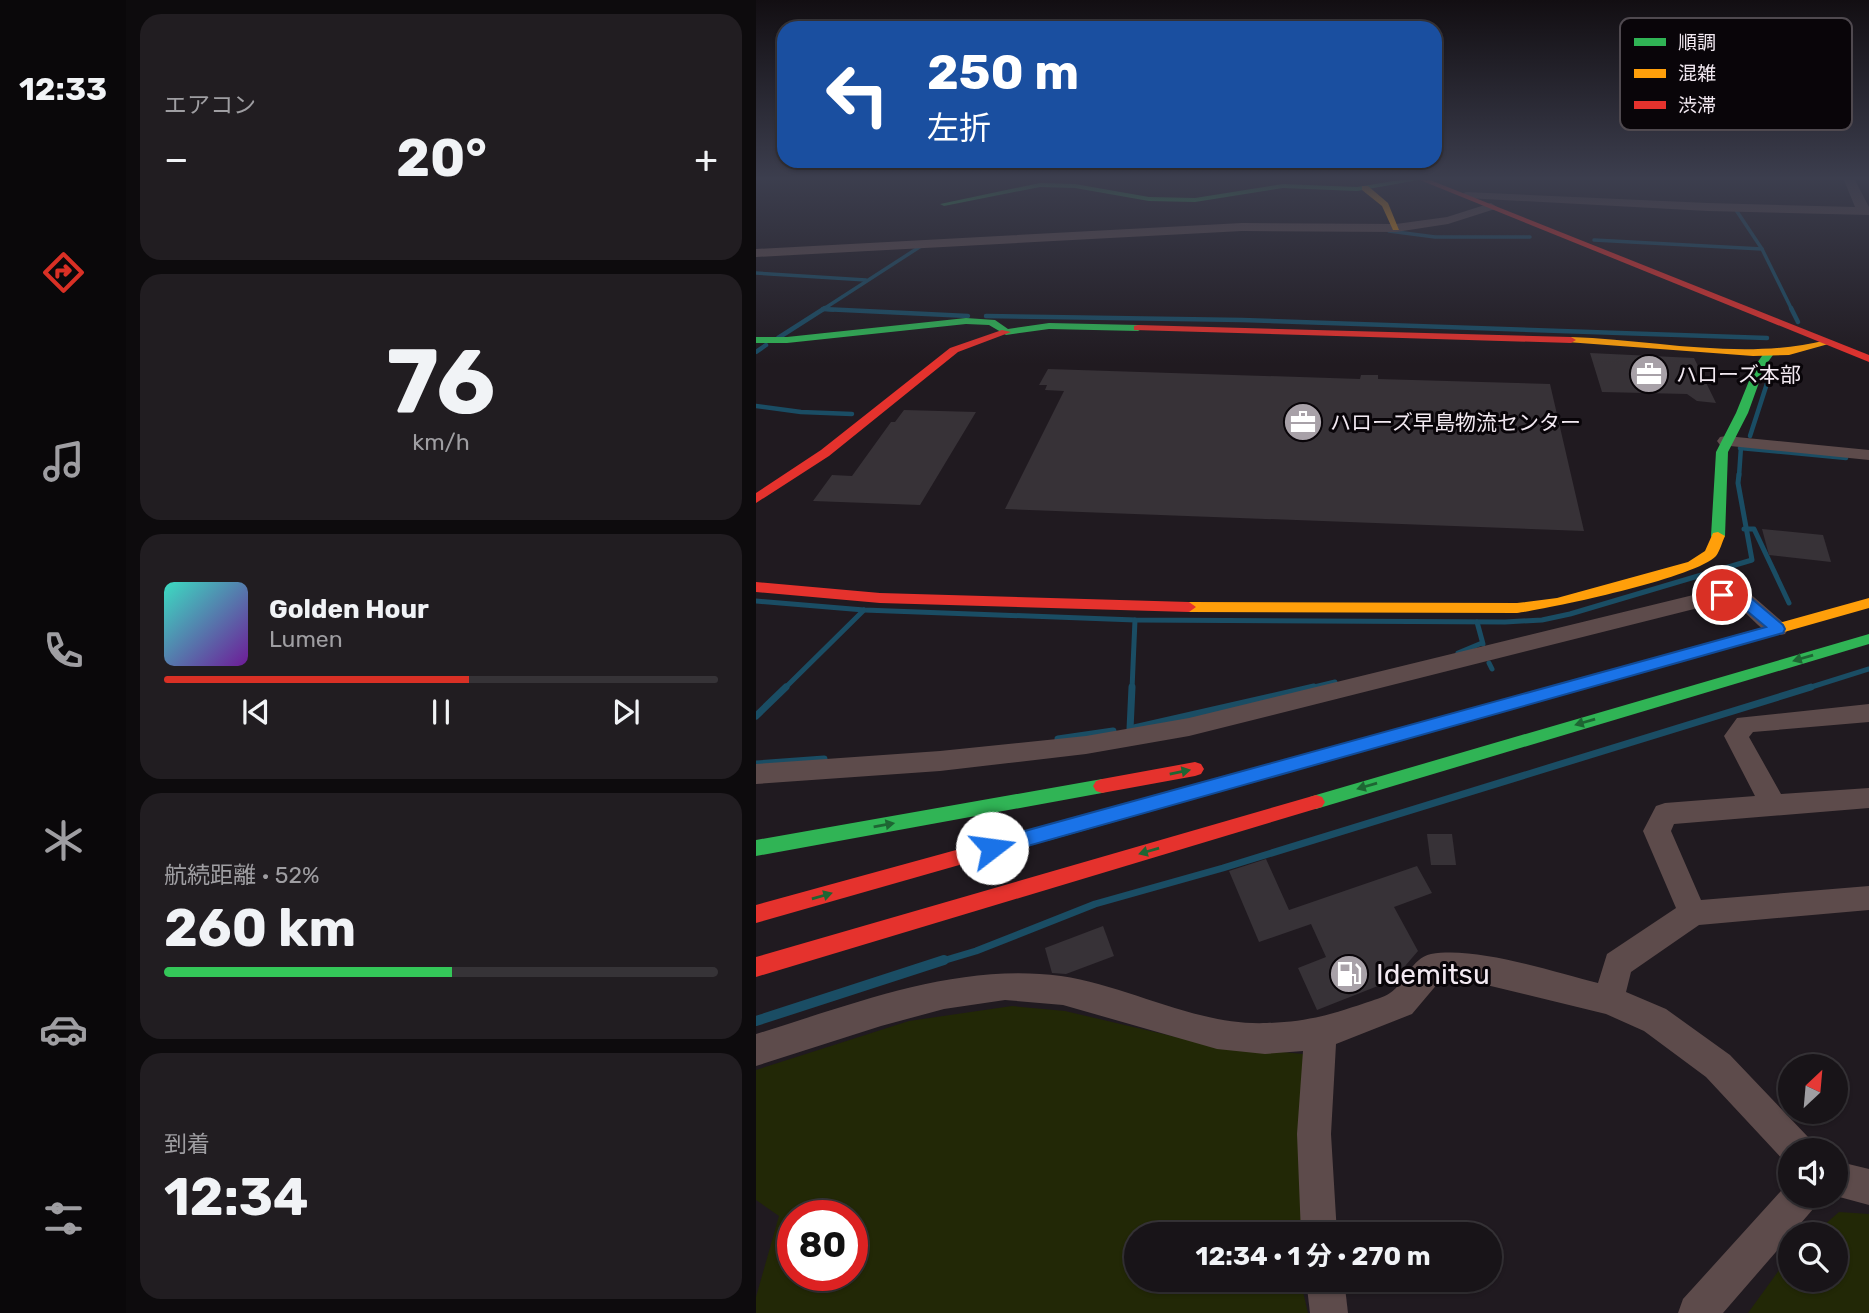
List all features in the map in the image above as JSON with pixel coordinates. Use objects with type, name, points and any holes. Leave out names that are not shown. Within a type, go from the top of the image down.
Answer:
[{"type":"main road","points":[[1576,241],[1869,359]]},
{"type":"main road","points":[[756,340],[787,340],[966,321],[991,322],[1006,332]]},
{"type":"main road","points":[[756,499],[825,453],[954,350],[1006,332],[1049,326],[1324,332],[1623,342],[1768,355],[1801,351],[1827,343]]},
{"type":"main road","points":[[756,587],[880,598],[1149,607],[1517,608],[1557,603],[1693,565],[1711,553],[1718,539],[1721,452],[1742,413],[1759,366],[1768,355]]},
{"type":"main road","points":[[756,914],[1869,603]]},
{"type":"main road","points":[[756,967],[1869,639]]},
{"type":"main road","points":[[1255,758],[1549,685],[1675,659]]},
{"type":"main road","points":[[762,847],[1215,765]]},
{"type":"street","points":[[756,253],[975,241]]},
{"type":"street","points":[[1726,441],[1869,455]]},
{"type":"street","points":[[756,774],[954,760],[1086,745],[1189,727],[1722,595],[1739,596],[1777,629]]},
{"type":"street","points":[[1773,805],[1735,736],[1746,724],[1869,713]]},
{"type":"street","points":[[1693,913],[1657,831],[1665,814],[1869,797]]},
{"type":"street","points":[[1609,1000],[1618,964],[1693,913],[1869,898]]},
{"type":"street","points":[[756,1050],[931,998],[1005,986],[1063,991],[1217,1034],[1265,1039],[1321,1034],[1401,1004],[1431,968],[1470,967],[1609,1000],[1655,1020],[1718,1066],[1786,1138]]},
{"type":"street","points":[[1318,1222],[1314,1144],[1316,1076],[1321,1034]]},
{"type":"street","points":[[1848,1182],[1869,1187]]},
{"type":"street","points":[[1696,1313],[1789,1208]]},
{"type":"street","points":[[1327,1292],[1329,1313]]},
{"type":"green space","points":[[1012,1006],[1065,1011],[1210,1045],[1303,1054],[1301,1222],[1124,1222],[1124,1292],[1303,1292],[1308,1313],[756,1313],[756,1297],[777,1223],[777,1291],[868,1291],[868,1200],[777,1200],[777,1215],[756,1200],[756,1070],[909,1021]]},
{"type":"green space","points":[[1839,1212],[1869,1214],[1869,1313],[1748,1313],[1778,1272],[1778,1292],[1848,1292],[1848,1222],[1828,1222]]},
{"type":"building","name":"ハローズ本部","points":[[1590,353],[1694,358],[1716,403],[1697,401],[1687,394],[1602,392]]},
{"type":"building","name":"ハローズ早島物流センター","points":[[1048,369],[1360,379],[1361,375],[1378,375],[1378,379],[1550,384],[1584,531],[1005,509],[1064,391],[1045,390],[1047,385],[1039,385]]},
{"type":"building","points":[[904,410],[976,412],[920,505],[813,501],[832,475],[852,476],[891,422],[895,422]]},
{"type":"building","points":[[1762,529],[1823,535],[1831,562],[1769,555]]},
{"type":"building","points":[[1427,834],[1452,834],[1456,865],[1431,865]]},
{"type":"building","points":[[1266,859],[1289,910],[1417,866],[1432,893],[1394,907],[1418,951],[1393,980],[1317,1010],[1298,968],[1326,957],[1311,924],[1259,942],[1229,871]]},
{"type":"building","points":[[1103,926],[1114,956],[1066,974],[1052,973],[1045,948]]},
{"type":"waterway","points":[[1618,241],[1762,249]]},
{"type":"waterway","points":[[1757,241],[1762,249]]},
{"type":"waterway","points":[[824,309],[921,246]]},
{"type":"waterway","points":[[1762,249],[1792,310]]},
{"type":"waterway","points":[[756,273],[866,280]]},
{"type":"waterway","points":[[778,338],[823,309]]},
{"type":"waterway","points":[[823,309],[833,310]]},
{"type":"waterway","points":[[824,309],[968,316]]},
{"type":"waterway","points":[[1792,310],[1798,322]]},
{"type":"waterway","points":[[986,316],[1242,320],[1767,338]]},
{"type":"waterway","points":[[756,352],[766,345]]},
{"type":"waterway","points":[[1750,436],[1772,368]]},
{"type":"waterway","points":[[756,406],[801,412],[852,414]]},
{"type":"waterway","points":[[1739,476],[1741,448]]},
{"type":"waterway","points":[[1741,448],[1846,458]]},
{"type":"waterway","points":[[1739,474],[1738,483],[1746,529]]},
{"type":"waterway","points":[[1135,620],[1542,620],[1752,560],[1746,529]]},
{"type":"waterway","points":[[1746,529],[1754,529],[1789,603]]},
{"type":"waterway","points":[[756,601],[864,610]]},
{"type":"waterway","points":[[784,689],[864,610]]},
{"type":"waterway","points":[[864,610],[1135,620]]},
{"type":"waterway","points":[[1132,689],[1135,620]]},
{"type":"waterway","points":[[1477,622],[1483,644]]},
{"type":"waterway","points":[[1458,653],[1482,643]]},
{"type":"waterway","points":[[1489,663],[1492,669]]},
{"type":"waterway","points":[[1805,689],[1869,669]]},
{"type":"waterway","points":[[1306,689],[1335,682]]},
{"type":"waterway","points":[[756,716],[786,687]]},
{"type":"waterway","points":[[1130,729],[1132,687]]},
{"type":"waterway","points":[[1134,728],[1314,687]]},
{"type":"waterway","points":[[939,962],[976,951],[1095,904],[1223,868],[1811,687]]},
{"type":"waterway","points":[[1058,739],[1113,731]]},
{"type":"waterway","points":[[756,764],[824,759]]},
{"type":"waterway","points":[[756,1021],[944,960]]},
{"type":"traffic: fast","points":[[756,340],[787,340],[966,321],[991,322],[1006,332],[1049,326],[1138,328]]},
{"type":"traffic: fast","points":[[1718,536],[1722,452],[1742,413],[1760,366],[1768,355]]},
{"type":"traffic: fast","points":[[1316,802],[1869,639]]},
{"type":"traffic: fast","points":[[1047,833],[1365,744]]},
{"type":"traffic: fast","points":[[756,848],[1102,786]]},
{"type":"traffic: slow","points":[[1571,340],[1753,353],[1789,352],[1827,343]]},
{"type":"traffic: slow","points":[[1189,607],[1517,608],[1557,603],[1693,565],[1711,553],[1718,536]]},
{"type":"traffic: slow","points":[[1365,744],[1869,603]]},
{"type":"traffic: jam","points":[[1576,241],[1869,359]]},
{"type":"traffic: jam","points":[[1138,328],[1571,340]]},
{"type":"traffic: jam","points":[[756,499],[825,453],[954,350],[1006,332]]},
{"type":"traffic: jam","points":[[756,587],[880,598],[1189,607]]},
{"type":"traffic: jam","points":[[1102,786],[1195,769]]},
{"type":"traffic: jam","points":[[756,967],[1316,802]]},
{"type":"traffic: jam","points":[[756,914],[1047,833]]},
{"type":"place","name":"ハローズ本部","points":[[1649,374]]},
{"type":"place","name":"ハローズ早島物流センター","points":[[1303,422]]},
{"type":"place","name":"Idemitsu","points":[[1349,974]]},
{"type":"route","points":[[992,848],[1777,629],[1739,596],[1722,595]]}]
